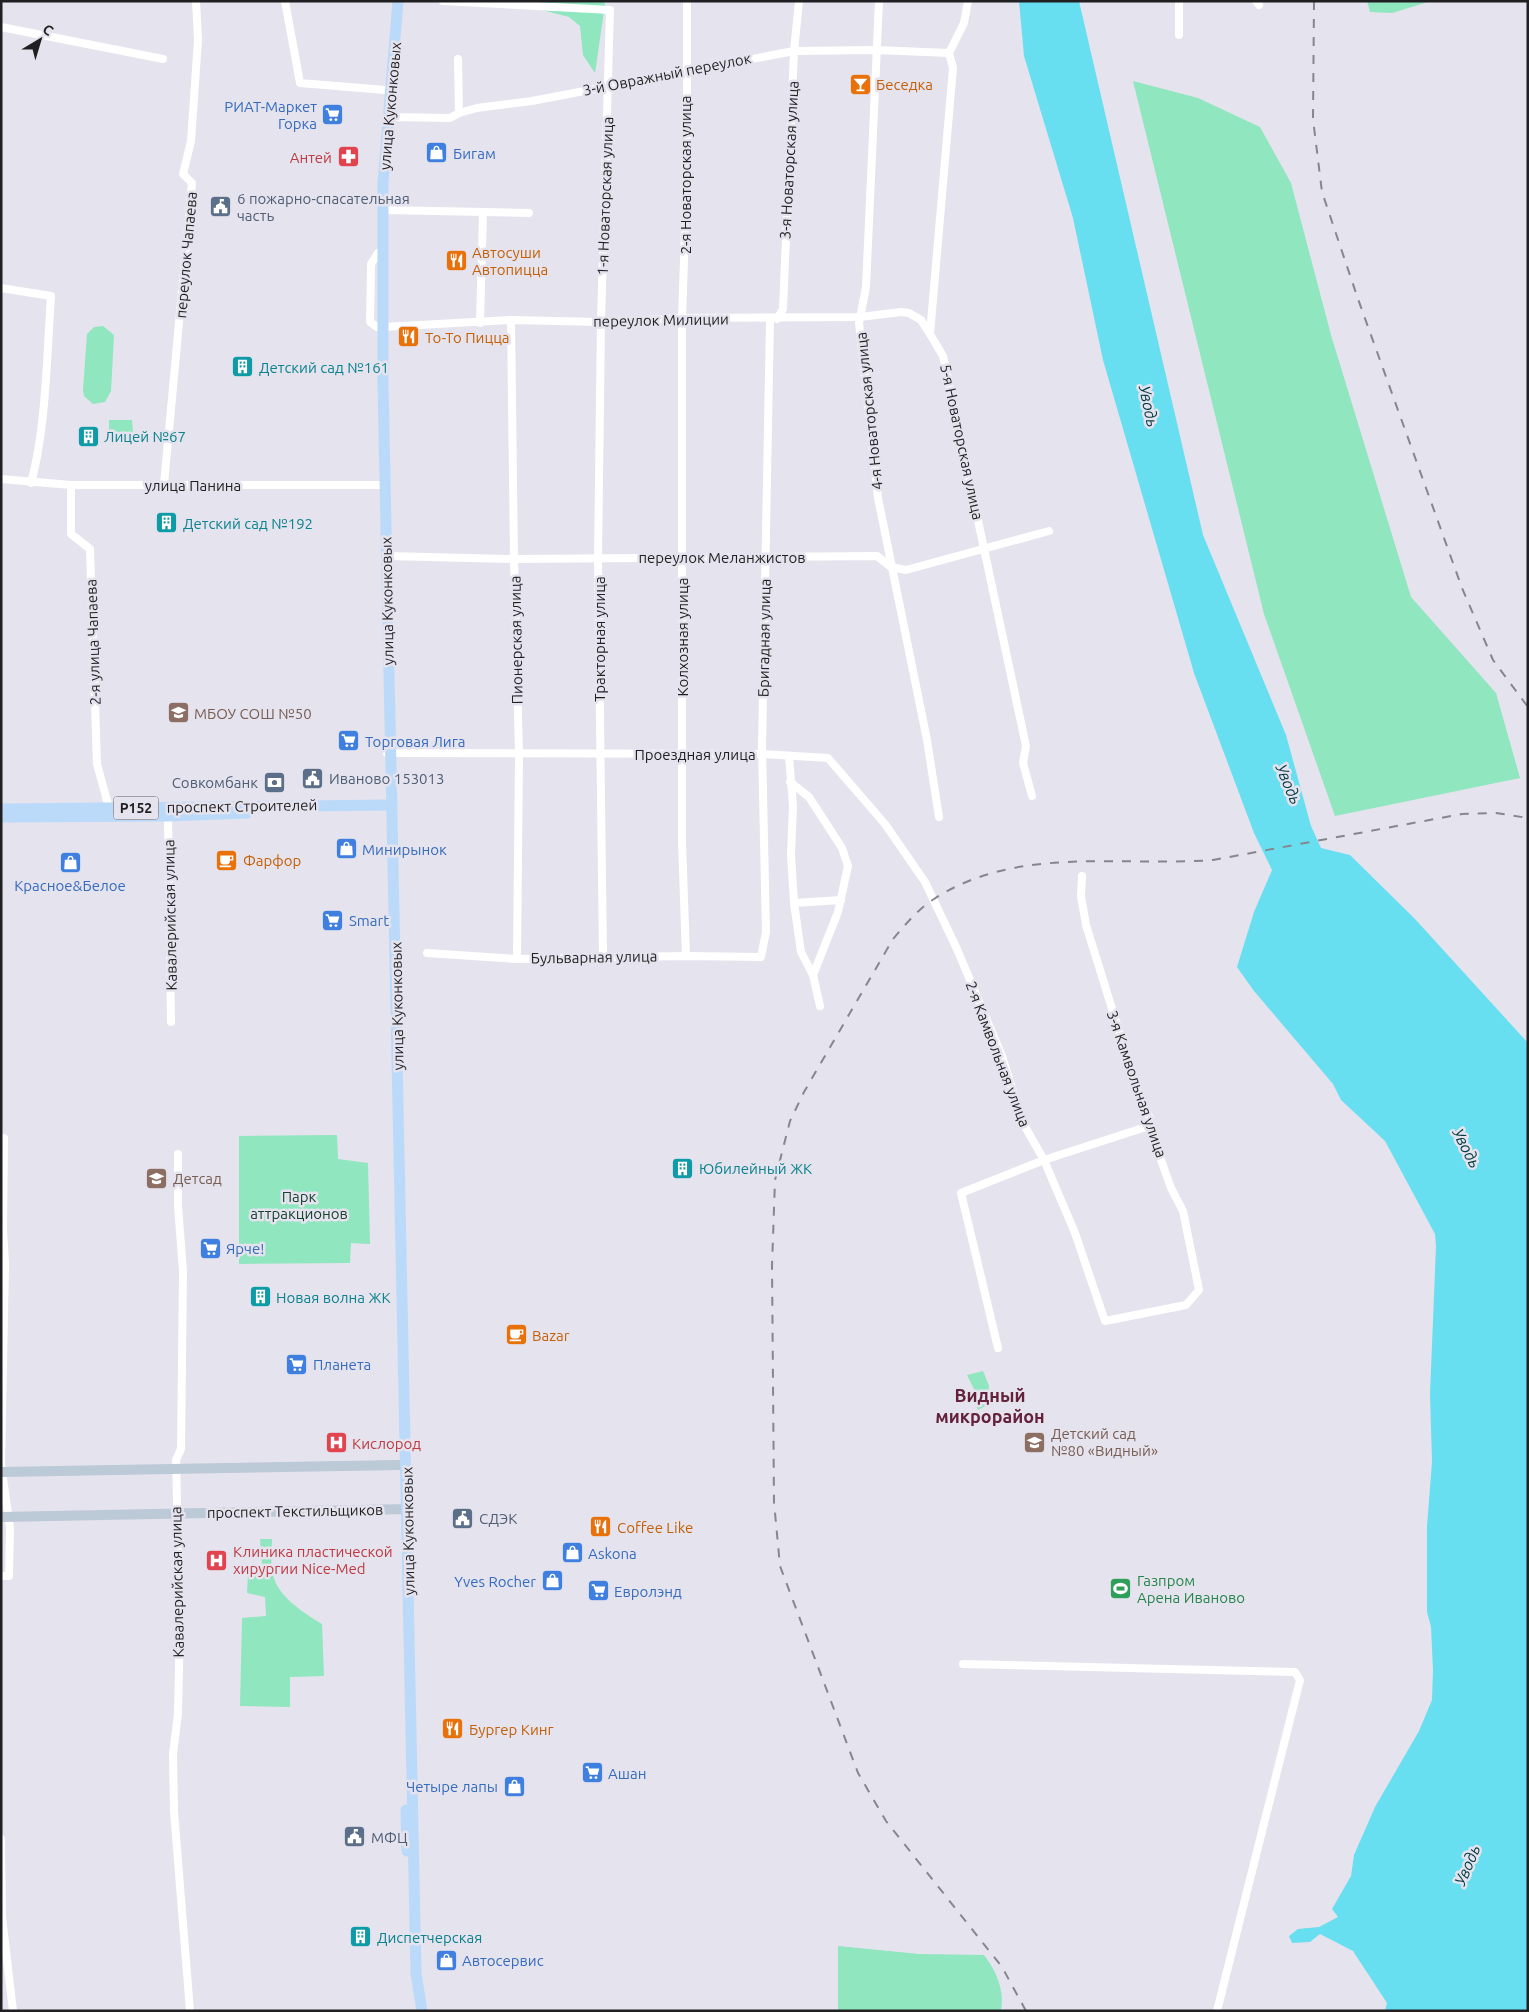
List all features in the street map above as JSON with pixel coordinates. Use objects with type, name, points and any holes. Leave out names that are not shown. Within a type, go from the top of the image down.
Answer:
[{"type":"main road","name":"улица Куконковых","points":[[393,1],[381,140],[378,253],[416,1974],[422,2011]]},
{"type":"main road","name":"улица Куконковых","points":[[380,327],[383,210],[398,1]]},
{"type":"main road","name":"улица Куконковых","points":[[383,484],[386,556],[388,753]]},
{"type":"main road","name":"проспект Строителей","points":[[1,817],[389,808]]},
{"type":"main road","name":"проспект Строителей","points":[[1,809],[109,813]]},
{"type":"main road","name":"улица Куконковых","points":[[394,1041],[400,1470],[404,1490]]},
{"type":"main road","points":[[2,1472],[380,1466],[400,1470]]},
{"type":"main road","name":"улица Куконковых","points":[[405,1509],[410,1975],[414,2011]]},
{"type":"main road","name":"проспект Текстильщиков","points":[[5,1517],[405,1509]]},
{"type":"street","name":"переулок Чапаева","points":[[164,484],[192,183],[183,174],[191,141],[198,40],[196,1]]},
{"type":"street","points":[[285,1],[300,83],[385,90]]},
{"type":"street","name":"1-я Новаторская улица","points":[[443,1],[610,10],[601,322]]},
{"type":"street","name":"2-я Новаторская улица","points":[[682,318],[687,171],[687,1]]},
{"type":"street","name":"3-я Новаторская улица","points":[[774,319],[783,309],[794,51],[799,1]]},
{"type":"street","name":"4-я Новаторская улица","points":[[879,1],[866,287],[860,316],[867,410],[878,498],[927,740],[939,816]]},
{"type":"street","points":[[930,334],[953,68],[949,53],[964,23],[968,1]]},
{"type":"street","points":[[1179,1],[1179,35]]},
{"type":"street","points":[[1,27],[163,59]]},
{"type":"street","name":"3-й Овражный переулок","points":[[389,117],[450,118],[459,113],[794,51],[876,50],[949,53]]},
{"type":"street","points":[[458,59],[459,113]]},
{"type":"street","points":[[383,210],[529,213]]},
{"type":"street","points":[[480,323],[484,212]]},
{"type":"street","points":[[1,288],[51,296],[42,408],[35,468],[31,483]]},
{"type":"street","name":"переулок Милиции","points":[[380,327],[511,320],[601,322],[682,318],[774,319],[909,313],[921,320],[930,334]]},
{"type":"street","name":"Колхозная улица","points":[[682,318],[682,842],[686,956]]},
{"type":"street","name":"Бригадная улица","points":[[762,957],[766,932],[762,754],[765,557],[774,319]]},
{"type":"street","name":"Пионерская улица","points":[[511,320],[519,753],[517,959]]},
{"type":"street","name":"Тракторная улица","points":[[601,322],[598,558],[603,957]]},
{"type":"street","name":"5-я Новаторская улица","points":[[930,334],[943,356],[1026,746],[1023,763],[1032,796]]},
{"type":"street","name":"улица Панина","points":[[1,479],[72,485],[383,484]]},
{"type":"street","name":"2-я улица Чапаева","points":[[72,485],[70,534],[90,549],[97,764],[109,813]]},
{"type":"street","name":"переулок Меланжистов","points":[[386,556],[514,559],[877,556],[892,567],[906,570],[1049,531]]},
{"type":"street","name":"Проездная улица","points":[[388,753],[762,754],[828,758],[885,824],[925,882],[933,899]]},
{"type":"street","points":[[789,756],[793,806],[791,855],[794,903],[801,952],[813,975],[820,1006]]},
{"type":"street","points":[[790,782],[809,797],[842,848],[848,866],[840,900],[813,975]]},
{"type":"street","name":"Кавалерийская улица","points":[[168,812],[171,1022]]},
{"type":"street","name":"3-я Камвольная улица","points":[[1082,876],[1083,908],[1091,944],[1142,1102],[1150,1118],[1149,1126],[1171,1188],[1183,1212],[1199,1290],[1186,1305],[1105,1321]]},
{"type":"street","name":"2-я Камвольная улица","points":[[933,899],[957,949],[1002,1056],[1023,1123],[1044,1160],[1075,1233],[1105,1321]]},
{"type":"street","points":[[794,903],[840,900]]},
{"type":"street","name":"Бульварная улица","points":[[427,953],[517,959],[686,956],[762,957]]},
{"type":"street","points":[[998,1348],[961,1194],[1044,1160],[1149,1126]]},
{"type":"street","points":[[1,1576],[9,1576],[2,1472],[5,1264],[3,1229],[4,1138]]},
{"type":"street","name":"Кавалерийская улица","points":[[178,1154],[178,1206],[183,1271],[181,1450],[176,1460],[180,1619],[178,1714],[173,1754],[174,1811],[190,2011]]},
{"type":"street","points":[[963,1664],[1295,1672],[1298,1674],[1300,1680],[1217,2011]]},
{"type":"street","points":[[1,1839],[2,1917],[14,2011]]},
{"type":"green space","points":[[508,1],[603,1],[605,4],[595,73],[583,55],[580,26],[569,17]]},
{"type":"green space","points":[[1367,1],[1431,1],[1392,13],[1370,12]]},
{"type":"green space","points":[[1133,81],[1198,98],[1260,127],[1291,183],[1331,335],[1411,597],[1496,693],[1520,778],[1335,816],[1264,614]]},
{"type":"green space","points":[[103,326],[114,335],[111,391],[105,402],[93,404],[84,396],[83,390],[87,334],[94,327]]},
{"type":"green space","points":[[109,420],[132,420],[133,432],[109,432]]},
{"type":"green space","name":"Парк аттракционов","points":[[337,1135],[338,1159],[368,1163],[370,1244],[351,1243],[350,1263],[239,1264],[239,1136]]},
{"type":"green space","points":[[983,1371],[989,1386],[988,1393],[983,1396],[987,1405],[978,1410],[973,1400],[978,1397],[967,1375]]},
{"type":"green space","points":[[260,1539],[272,1539],[272,1571],[280,1590],[293,1604],[322,1624],[324,1676],[290,1677],[290,1707],[240,1706],[242,1618],[266,1616],[265,1597],[247,1593],[248,1575],[263,1575]]},
{"type":"green space","points":[[838,1946],[919,1954],[984,1955],[1001,1988],[1001,2011],[838,2011]]},
{"type":"water","name":"Уводь","points":[[1019,1],[1079,1],[1203,535],[1286,735],[1311,826],[1321,848],[1350,855],[1415,919],[1528,1043],[1528,2011],[1385,2011],[1387,2003],[1353,1951],[1320,1934],[1310,1942],[1292,1943],[1289,1936],[1298,1929],[1319,1927],[1338,1917],[1332,1909],[1351,1876],[1354,1855],[1375,1807],[1419,1731],[1432,1700],[1431,1627],[1427,1612],[1427,1526],[1432,1462],[1430,1394],[1435,1234],[1385,1141],[1341,1100],[1333,1084],[1254,991],[1237,967],[1254,912],[1272,870],[1254,833],[1194,673],[1103,360],[1073,218],[1024,56]]},
{"type":"waterway","points":[[546,1],[553,4]]},
{"type":"railway","points":[[1314,1],[1313,119],[1322,192],[1358,299],[1462,588],[1493,660],[1528,707]]},
{"type":"railway","points":[[1026,2011],[1002,1967],[886,1821],[858,1773],[780,1566],[774,1502],[772,1266],[775,1180],[790,1121],[804,1092],[893,939],[912,917],[928,903],[966,882],[1000,871],[1034,865],[1070,862],[1213,860],[1462,814],[1496,813],[1528,818]]},
{"type":"place","name":"Беседка","points":[[860,84]]},
{"type":"place","name":"РИАТ-Маркет Горка","points":[[333,115]]},
{"type":"place","name":"Бигам","points":[[437,153]]},
{"type":"place","name":"Антей","points":[[348,157]]},
{"type":"place","name":"6 пожарно-спасательная часть","points":[[221,207]]},
{"type":"place","name":"Автосуши Автопицца","points":[[456,261]]},
{"type":"place","name":"То-То Пицца","points":[[409,337]]},
{"type":"place","name":"Детский сад №161","points":[[243,367]]},
{"type":"place","name":"Лицей №67","points":[[88,436]]},
{"type":"place","name":"Детский сад №192","points":[[167,523]]},
{"type":"place","name":"МБОУ СОШ №50","points":[[178,713]]},
{"type":"place","name":"Торговая Лига","points":[[349,741]]},
{"type":"place","name":"Иваново 153013","points":[[313,778]]},
{"type":"place","name":"Совкомбанк","points":[[274,782]]},
{"type":"place","name":"Минирынок","points":[[346,849]]},
{"type":"place","name":"Фарфор","points":[[227,860]]},
{"type":"place","name":"Красное&Белое","points":[[70,862]]},
{"type":"place","name":"Smart","points":[[333,920]]},
{"type":"place","name":"Юбилейный ЖК","points":[[683,1168]]},
{"type":"place","name":"Детсад","points":[[157,1178]]},
{"type":"place","name":"Ярче!","points":[[210,1248]]},
{"type":"place","name":"Новая волна ЖК","points":[[260,1297]]},
{"type":"place","name":"Bazar","points":[[516,1335]]},
{"type":"place","name":"Планета","points":[[297,1364]]},
{"type":"place","name":"Детский сад №80 «Видный»","points":[[1035,1442]]},
{"type":"place","name":"Кислород","points":[[336,1443]]},
{"type":"place","name":"СДЭК","points":[[463,1518]]},
{"type":"place","name":"Coffee Like","points":[[601,1527]]},
{"type":"place","name":"Askona","points":[[572,1553]]},
{"type":"place","name":"Клиника пластической хирургии Nice-Med","points":[[217,1560]]},
{"type":"place","name":"Yves Rocher","points":[[552,1581]]},
{"type":"place","name":"Газпром Арена Иваново","points":[[1121,1589]]},
{"type":"place","name":"Евролэнд","points":[[598,1591]]},
{"type":"place","name":"Бургер Кинг","points":[[453,1729]]},
{"type":"place","name":"Ашан","points":[[592,1773]]},
{"type":"place","name":"Четыре лапы","points":[[514,1786]]},
{"type":"place","name":"МФЦ","points":[[355,1837]]},
{"type":"place","name":"Диспетчерская","points":[[361,1937]]},
{"type":"place","name":"Автосервис","points":[[446,1960]]},
{"type":"district","name":"Видный микрорайон","points":[[990,1405]]}]
